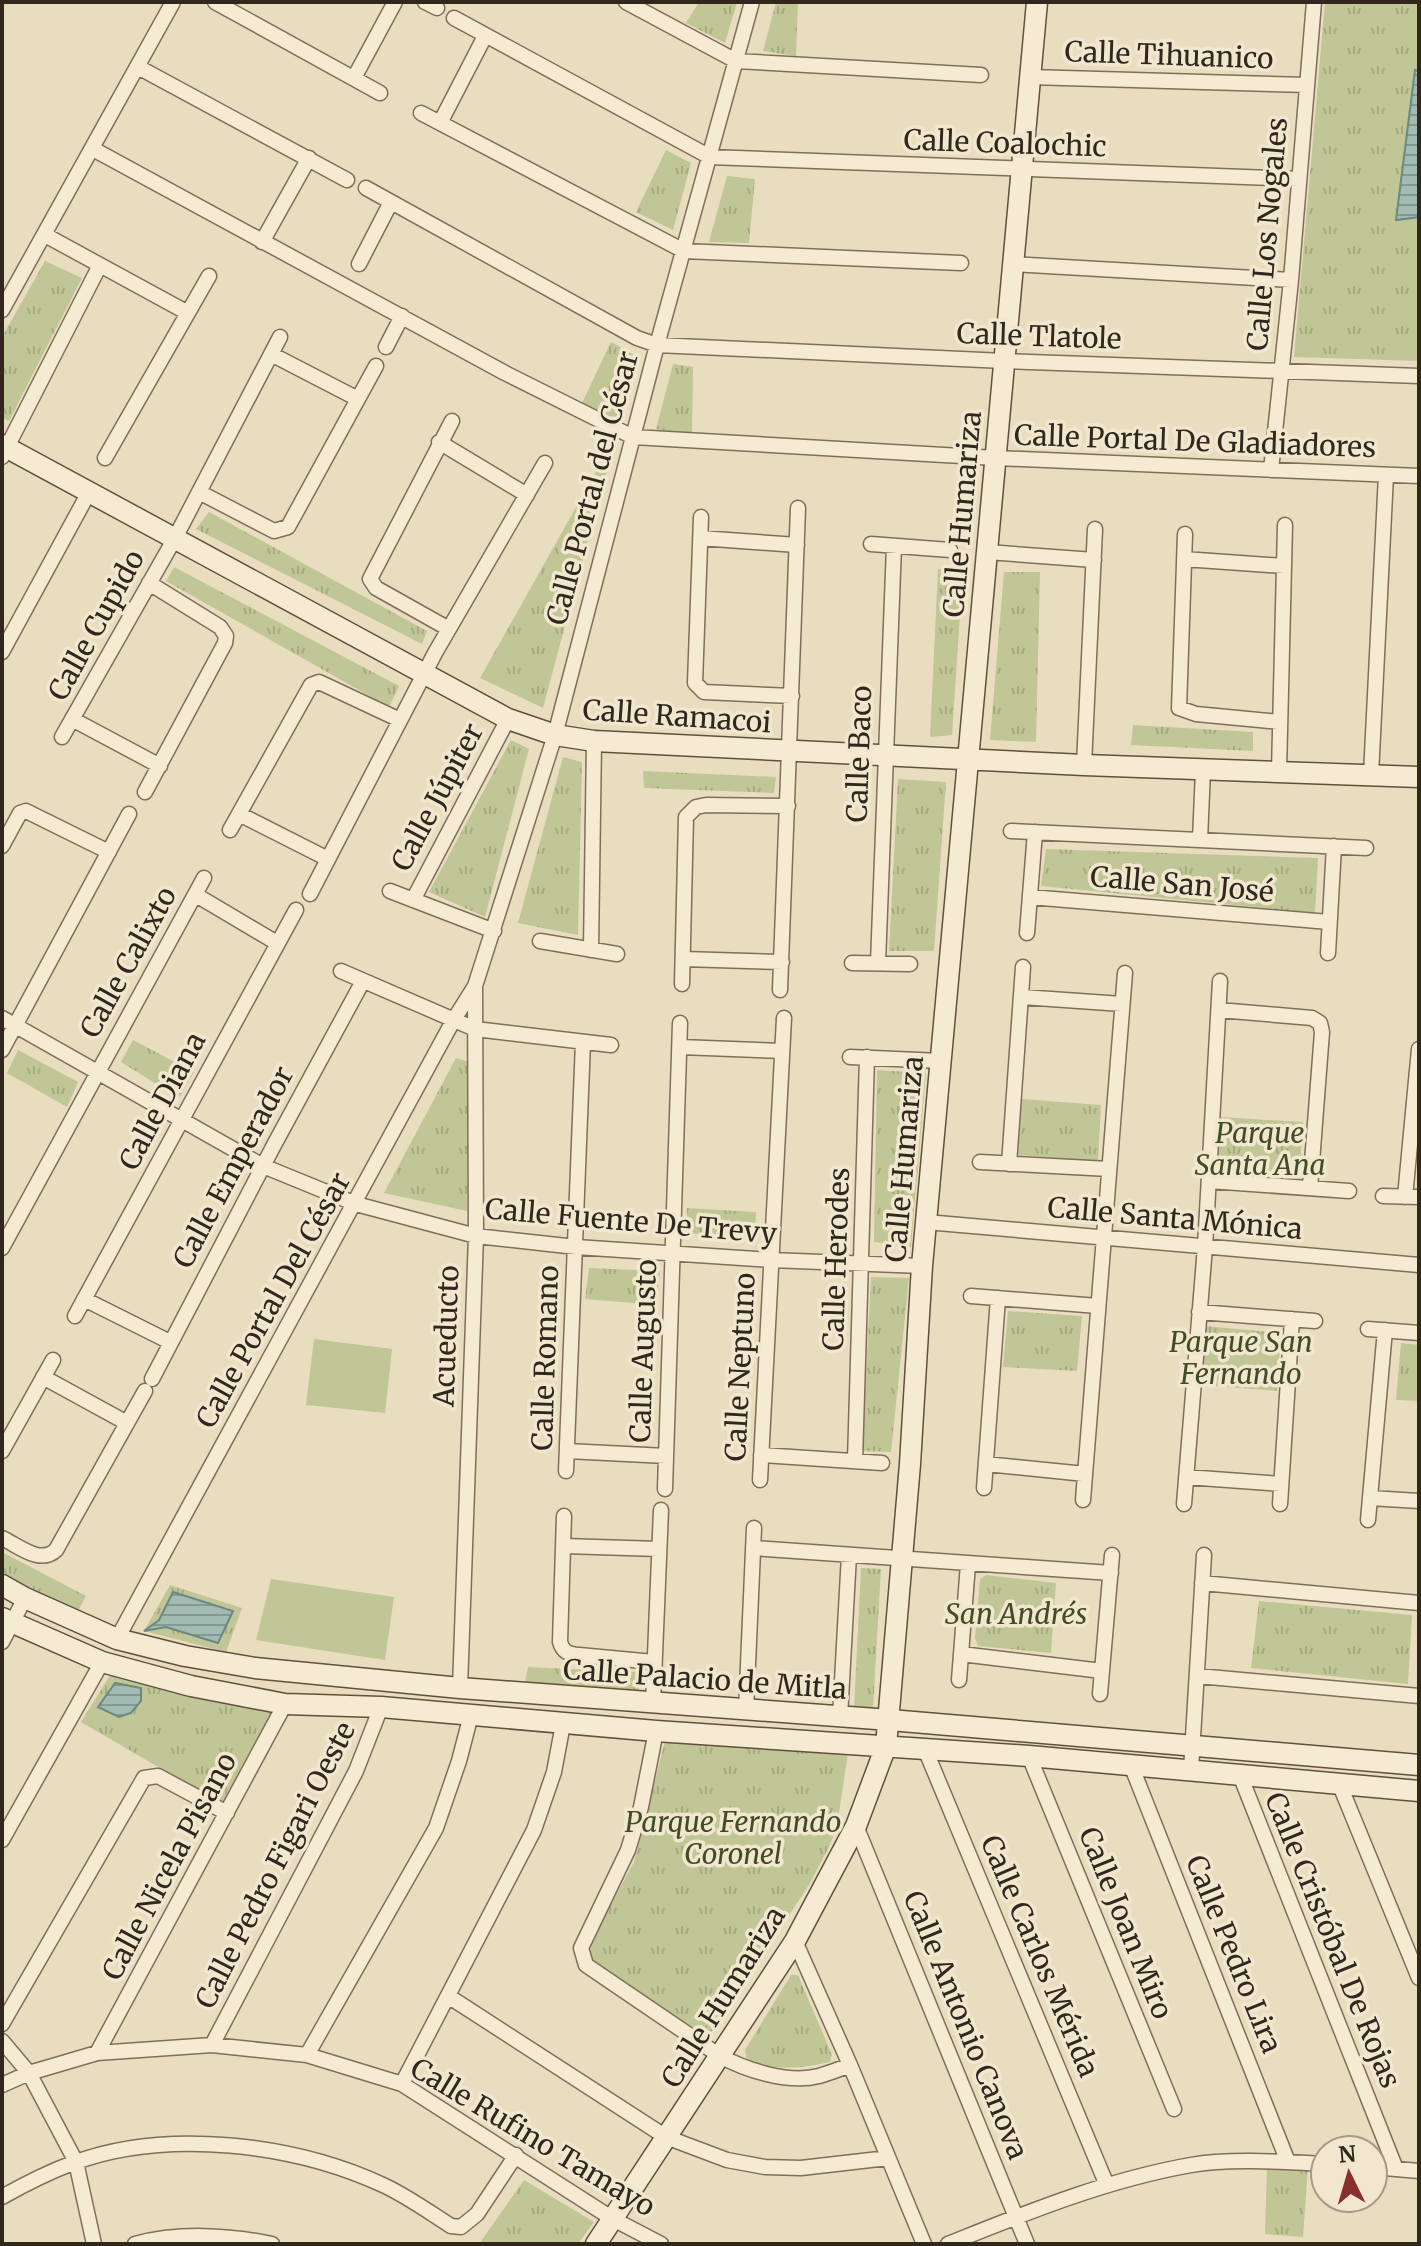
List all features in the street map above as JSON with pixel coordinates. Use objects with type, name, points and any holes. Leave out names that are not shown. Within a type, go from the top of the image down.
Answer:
[{"type":"street","points":[[2,310],[173,2]]},
{"type":"street","points":[[215,2],[380,93]]},
{"type":"street","points":[[354,78],[395,2]]},
{"type":"street","points":[[626,2],[736,61],[981,75]]},
{"type":"street","name":"Calle Portal del César","points":[[475,986],[555,735],[657,345],[752,2]]},
{"type":"street","name":"Calle Humariza","points":[[596,2244],[795,1941],[856,1826],[886,1746],[922,1266],[1037,2]]},
{"type":"street","name":"Calle Los Nogales","points":[[1271,470],[1291,280],[1314,2]]},
{"type":"street","points":[[454,18],[710,157]]},
{"type":"street","points":[[440,123],[485,36]]},
{"type":"street","points":[[138,67],[347,180]]},
{"type":"street","name":"Calle Tihuanico","points":[[1029,77],[1307,85]]},
{"type":"street","points":[[421,113],[684,251],[961,263]]},
{"type":"street","points":[[93,149],[580,413],[633,437]]},
{"type":"street","name":"Calle Coalochic","points":[[710,157],[1299,179]]},
{"type":"street","points":[[262,242],[309,158]]},
{"type":"street","points":[[366,188],[637,338],[657,345]]},
{"type":"street","points":[[359,264],[391,202]]},
{"type":"street","points":[[45,235],[188,313]]},
{"type":"street","points":[[1013,264],[1291,280]]},
{"type":"street","points":[[4,450],[100,265]]},
{"type":"street","points":[[105,458],[209,276]]},
{"type":"street","points":[[386,347],[402,316]]},
{"type":"street","name":"Calle Cupido","points":[[62,737],[175,538],[280,337]]},
{"type":"street","name":"Calle Tlatole","points":[[657,345],[1419,376]]},
{"type":"street","points":[[271,354],[358,399]]},
{"type":"street","points":[[199,492],[274,531],[288,527],[376,366]]},
{"type":"street","points":[[449,629],[376,588],[370,579],[452,421]]},
{"type":"street","name":"Calle Portal De Gladiadores","points":[[633,437],[996,458],[1419,476]]},
{"type":"street","points":[[439,442],[527,495]]},
{"type":"street","name":"Calle Ramacoi","points":[[4,450],[175,538],[508,719],[555,735],[594,741],[791,751],[1419,777]]},
{"type":"street","points":[[310,894],[449,629],[545,463]]},
{"type":"street","points":[[1371,775],[1386,475]]},
{"type":"street","points":[[2,652],[88,494]]},
{"type":"street","points":[[780,990],[798,508]]},
{"type":"street","points":[[701,517],[694,678],[698,688],[704,692],[792,696]]},
{"type":"street","points":[[1279,772],[1285,525]]},
{"type":"street","points":[[1084,765],[1095,529]]},
{"type":"street","points":[[1185,534],[1179,708],[1196,714],[1280,722]]},
{"type":"street","points":[[700,538],[797,545]]},
{"type":"street","points":[[871,544],[950,550]]},
{"type":"street","name":"Calle Baco","points":[[878,963],[894,546]]},
{"type":"street","points":[[987,552],[1094,560]]},
{"type":"street","points":[[1184,559],[1284,566]]},
{"type":"street","points":[[145,792],[226,636],[220,627],[149,583]]},
{"type":"street","points":[[230,830],[315,682],[400,720]]},
{"type":"street","points":[[72,719],[160,766]]},
{"type":"street","name":"Calle Júpiter","points":[[413,900],[508,719]]},
{"type":"street","points":[[591,950],[594,741]]},
{"type":"street","name":"Calle San José","points":[[1200,840],[1203,770]]},
{"type":"street","points":[[682,984],[686,817],[690,810],[706,805],[788,806]]},
{"type":"street","points":[[2,846],[20,813],[29,812],[109,852]]},
{"type":"street","points":[[2,1050],[9,1022],[129,814]]},
{"type":"street","points":[[239,814],[328,859]]},
{"type":"street","name":"Calle San José","points":[[1011,831],[1366,848]]},
{"type":"street","points":[[1027,933],[1035,832]]},
{"type":"street","points":[[1328,953],[1334,846]]},
{"type":"street","name":"Calle Calixto","points":[[2,1248],[204,878]]},
{"type":"street","points":[[390,891],[494,931]]},
{"type":"street","points":[[196,895],[277,943]]},
{"type":"street","name":"Calle San José","points":[[1030,897],[1329,922]]},
{"type":"street","name":"Calle Diana","points":[[75,1316],[296,910]]},
{"type":"street","points":[[540,941],[617,954]]},
{"type":"street","points":[[683,959],[782,962]]},
{"type":"street","points":[[852,963],[910,964]]},
{"type":"street","points":[[1009,1164],[1023,967]]},
{"type":"street","points":[[341,971],[475,1029],[611,1045]]},
{"type":"street","points":[[1083,1500],[1125,973]]},
{"type":"street","name":"Calle Emperador","points":[[2,1538],[38,1556],[53,1554],[148,1385],[363,981]]},
{"type":"street","points":[[1184,1504],[1205,1247],[1220,981]]},
{"type":"street","name":"Calle Portal Del César","points":[[117,1639],[453,1021],[475,986]]},
{"type":"street","name":"Acueducto","points":[[460,1688],[476,1236],[475,986]]},
{"type":"street","points":[[1022,997],[1122,1004]]},
{"type":"street","points":[[1219,1010],[1312,1018],[1320,1023],[1322,1032],[1310,1188]]},
{"type":"street","name":"Calle Neptuno","points":[[760,1480],[784,1018]]},
{"type":"street","name":"Calle Fuente De Trevy","points":[[9,1022],[263,1166],[356,1204],[476,1236],[576,1247],[922,1266]]},
{"type":"street","name":"Calle Augusto","points":[[665,1489],[680,1023]]},
{"type":"street","name":"Calle Romano","points":[[566,1471],[583,1042]]},
{"type":"street","points":[[680,1047],[782,1051]]},
{"type":"street","points":[[1383,1196],[1412,1197],[1419,1049]]},
{"type":"street","points":[[850,1057],[941,1061]]},
{"type":"street","name":"Calle Herodes","points":[[855,1461],[867,1057]]},
{"type":"street","points":[[980,1162],[1109,1169]]},
{"type":"street","points":[[1209,1181],[1349,1191]]},
{"type":"street","name":"Calle Santa Mónica","points":[[926,1222],[1419,1265]]},
{"type":"street","points":[[971,1296],[1098,1306]]},
{"type":"street","points":[[984,1488],[998,1298]]},
{"type":"street","points":[[84,1299],[170,1342]]},
{"type":"street","points":[[1199,1312],[1315,1321]]},
{"type":"street","points":[[1280,1504],[1292,1319]]},
{"type":"street","points":[[1368,1329],[1419,1333]]},
{"type":"street","points":[[1368,1520],[1385,1330]]},
{"type":"street","points":[[2,1451],[53,1360]]},
{"type":"street","points":[[43,1377],[127,1423]]},
{"type":"street","points":[[567,1451],[666,1456]]},
{"type":"street","points":[[761,1455],[882,1463]]},
{"type":"street","points":[[986,1464],[1085,1474]]},
{"type":"street","points":[[1186,1477],[1281,1484]]},
{"type":"street","points":[[1370,1498],[1419,1501]]},
{"type":"street","points":[[653,1703],[661,1510]]},
{"type":"street","points":[[564,1516],[562,1649],[568,1654],[654,1662]]},
{"type":"street","points":[[746,1710],[754,1528]]},
{"type":"street","points":[[564,1546],[659,1549]]},
{"type":"street","points":[[753,1548],[1111,1573]]},
{"type":"street","points":[[840,1717],[849,1555]]},
{"type":"street","points":[[1100,1694],[1112,1555]]},
{"type":"street","points":[[1191,1770],[1204,1555]]},
{"type":"street","points":[[959,1680],[968,1564]]},
{"type":"street","points":[[1202,1583],[1419,1603]]},
{"type":"street","name":"Calle Palacio de Mitla","points":[[2,1585],[117,1639],[185,1656],[255,1668],[460,1688],[890,1720],[1419,1765]]},
{"type":"street","points":[[2,1642],[7,1620],[25,1598]]},
{"type":"street","name":"Calle Palacio de Mitla","points":[[7,1620],[102,1662],[191,1686],[285,1704],[381,1707],[563,1724],[1029,1756],[1419,1791]]},
{"type":"street","points":[[961,1654],[1102,1671]]},
{"type":"street","points":[[2,1840],[102,1662]]},
{"type":"street","points":[[1198,1676],[1419,1696]]},
{"type":"street","name":"Calle Nicela Pisano","points":[[97,2053],[285,1704]]},
{"type":"street","name":"Calle Pedro Figari Oeste","points":[[212,2045],[350,1784],[381,1707]]},
{"type":"street","points":[[307,2055],[436,1828],[471,1715]]},
{"type":"street","points":[[402,2084],[534,1830],[554,1772],[563,1724]]},
{"type":"street","points":[[656,1731],[641,1807],[628,1850],[581,1948],[586,1965],[720,2056],[743,2068],[780,2077],[816,2077],[850,2065]]},
{"type":"street","name":"Calle Carlos Mérida","points":[[925,1749],[1106,2183]]},
{"type":"street","name":"Calle Joan Miro","points":[[1029,1756],[1174,2109]]},
{"type":"street","name":"Calle Pedro Lira","points":[[1131,1765],[1288,2162]]},
{"type":"street","name":"Calle Cristóbal De Rojas","points":[[1240,1775],[1396,2169]]},
{"type":"street","points":[[2,2024],[144,1778],[158,1776],[227,1813]]},
{"type":"street","points":[[1339,1783],[1419,1978]]},
{"type":"street","name":"Calle Antonio Canova","points":[[856,1826],[1027,2244]]},
{"type":"street","points":[[795,1941],[924,2244]]},
{"type":"street","points":[[448,1996],[666,2137],[727,2160],[765,2167],[801,2168],[888,2158]]},
{"type":"street","points":[[2,2041],[29,2073],[76,2162],[94,2244]]},
{"type":"street","name":"Calle Rufino Tamayo","points":[[2,2085],[29,2073],[97,2053],[212,2045],[307,2055],[402,2084],[613,2219],[661,2244]]},
{"type":"street","points":[[2,2197],[76,2162],[133,2149],[205,2143],[283,2151],[373,2181],[451,2226],[461,2227],[477,2214],[516,2155]]},
{"type":"street","points":[[948,2244],[1106,2183],[1194,2164],[1309,2163]]},
{"type":"street","points":[[1389,2168],[1419,2171]]},
{"type":"street","points":[[135,2244],[182,2237],[243,2238],[272,2244]]},
{"type":"green space","points":[[699,2],[737,2],[725,43],[686,23]]},
{"type":"green space","points":[[776,2],[798,2],[796,56],[763,51]]},
{"type":"green space","points":[[1325,2],[1419,2],[1419,361],[1294,357]]},
{"type":"green space","points":[[666,150],[691,163],[673,230],[636,212]]},
{"type":"green space","points":[[727,176],[755,179],[749,243],[709,242]]},
{"type":"green space","points":[[45,261],[82,278],[9,421],[2,418],[2,337]]},
{"type":"green space","points":[[611,342],[636,356],[619,423],[582,403]]},
{"type":"green space","points":[[673,364],[693,367],[692,436],[656,429]]},
{"type":"green space","points":[[611,445],[611,454],[543,708],[480,678]]},
{"type":"green space","points":[[209,512],[427,631],[422,644],[196,529]]},
{"type":"green space","points":[[174,567],[399,686],[389,707],[166,581]]},
{"type":"green space","points":[[938,569],[963,570],[952,735],[930,737]]},
{"type":"green space","points":[[1004,572],[1040,572],[1036,742],[990,740]]},
{"type":"green space","points":[[1133,725],[1253,732],[1253,751],[1131,745]]},
{"type":"green space","points":[[511,740],[529,749],[485,917],[429,892]]},
{"type":"green space","points":[[563,757],[582,762],[578,935],[518,923]]},
{"type":"green space","points":[[643,771],[776,777],[774,793],[644,788]]},
{"type":"green space","points":[[898,779],[946,782],[934,951],[889,951]]},
{"type":"green space","points":[[1046,849],[1318,858],[1315,913],[1041,886]]},
{"type":"green space","points":[[133,1040],[194,1072],[179,1098],[121,1062]]},
{"type":"green space","points":[[18,1050],[78,1082],[67,1107],[7,1073]]},
{"type":"green space","points":[[456,1058],[469,1062],[467,1211],[384,1193]]},
{"type":"green space","points":[[877,1070],[926,1073],[911,1247],[874,1242]]},
{"type":"green space","points":[[1022,1099],[1101,1105],[1098,1161],[1017,1155]]},
{"type":"green space","name":"Parque Santa Ana","points":[[1220,1117],[1303,1122],[1299,1180],[1217,1174]]},
{"type":"green space","points":[[687,1208],[756,1212],[755,1238],[686,1233]]},
{"type":"green space","points":[[589,1268],[660,1271],[657,1305],[585,1299]]},
{"type":"green space","points":[[871,1277],[909,1278],[891,1452],[862,1451]]},
{"type":"green space","points":[[1008,1311],[1082,1316],[1077,1371],[1003,1367]]},
{"type":"green space","name":"Parque San Fernando","points":[[1205,1326],[1281,1333],[1277,1391],[1200,1385]]},
{"type":"green space","points":[[314,1339],[392,1349],[385,1413],[306,1405]]},
{"type":"green space","points":[[1401,1343],[1419,1345],[1419,1401],[1396,1400]]},
{"type":"green space","points":[[2,1552],[86,1596],[76,1615],[2,1574]]},
{"type":"green space","points":[[861,1568],[881,1569],[873,1708],[854,1708]]},
{"type":"green space","name":"San Andrés","points":[[986,1575],[1056,1583],[1051,1653],[978,1646],[975,1638],[980,1579]]},
{"type":"green space","points":[[271,1579],[394,1597],[385,1660],[256,1640]]},
{"type":"green space","points":[[170,1585],[242,1608],[226,1652],[144,1631]]},
{"type":"green space","points":[[1259,1601],[1412,1615],[1408,1684],[1251,1668]]},
{"type":"green space","points":[[528,1667],[637,1672],[639,1693],[525,1682]]},
{"type":"green space","points":[[112,1672],[275,1713],[225,1806],[81,1722]]},
{"type":"green space","name":"Parque Fernando Coronel","points":[[665,1741],[848,1753],[837,1826],[829,1847],[809,1885],[709,2036],[605,1976],[590,1952],[593,1937],[634,1862]]},
{"type":"green space","points":[[791,1975],[798,1975],[832,2055],[830,2062],[788,2068],[747,2061],[745,2050]]},
{"type":"green space","points":[[1267,2165],[1308,2167],[1303,2237],[1265,2234]]},
{"type":"green space","points":[[524,2180],[594,2222],[578,2244],[479,2244]]},
{"type":"water","points":[[1415,70],[1419,71],[1419,217],[1396,220]]},
{"type":"water","points":[[173,1592],[233,1611],[218,1643],[166,1627],[144,1631],[159,1620]]},
{"type":"water","points":[[115,1683],[141,1688],[141,1701],[131,1713],[119,1717],[98,1707]]}]
